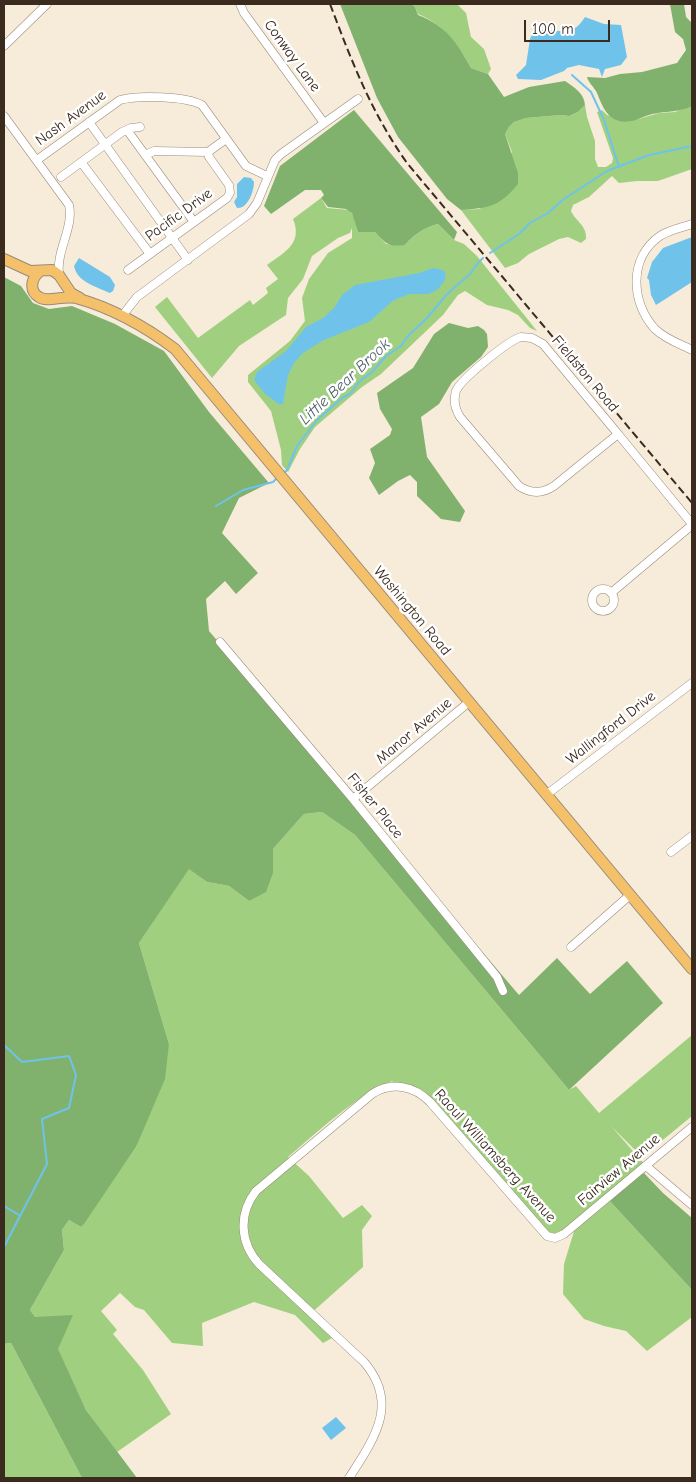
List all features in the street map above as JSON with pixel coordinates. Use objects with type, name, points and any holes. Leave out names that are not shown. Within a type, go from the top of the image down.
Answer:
[{"type":"main road","name":"Washington Road","points":[[87,302],[71,293],[60,277],[52,270],[25,269],[4,259],[32,284],[34,293],[42,299],[46,300],[64,296],[87,302],[122,316],[156,335],[175,349],[692,968]]},
{"type":"main road","points":[[32,284],[33,278],[42,271]]},
{"type":"main road","points":[[56,298],[62,289],[60,277]]},
{"type":"street","points":[[4,46],[47,4]]},
{"type":"street","name":"Conway Lane","points":[[240,4],[244,13],[324,123]]},
{"type":"street","name":"Nash Avenue","points":[[37,160],[120,100],[129,97],[185,99],[202,105],[246,166],[267,176]]},
{"type":"street","points":[[122,316],[137,296],[249,214],[257,202],[275,160],[281,154],[358,99]]},
{"type":"street","points":[[4,116],[69,205],[71,214],[59,253],[58,266],[60,277]]},
{"type":"street","points":[[89,122],[188,260]]},
{"type":"street","points":[[61,177],[126,130],[140,127]]},
{"type":"street","points":[[126,130],[194,222]]},
{"type":"street","points":[[144,155],[154,151],[208,152],[226,139]]},
{"type":"street","name":"Pacific Drive","points":[[128,270],[227,198],[231,189],[209,157],[208,152]]},
{"type":"street","points":[[81,162],[150,254]]},
{"type":"street","points":[[692,224],[665,233],[652,243],[638,264],[636,282],[639,302],[652,325],[662,335],[692,350]]},
{"type":"street","points":[[42,271],[59,253]]},
{"type":"street","name":"Fieldston Road","points":[[618,434],[554,486],[544,492],[530,492],[519,486],[460,417],[455,406],[456,393],[462,382],[510,342],[522,337],[532,338],[543,344],[618,434],[692,525]]},
{"type":"street","points":[[611,593],[692,525]]},
{"type":"street","name":"Fisher Place","points":[[220,642],[353,799],[497,977],[503,991]]},
{"type":"street","name":"Wallingford Drive","points":[[546,795],[692,682]]},
{"type":"street","name":"Manor Avenue","points":[[353,799],[469,702]]},
{"type":"street","points":[[671,852],[692,836]]},
{"type":"street","points":[[571,947],[630,895]]},
{"type":"street","name":"Raoul Williamsberg Avenue","points":[[349,1478],[374,1439],[379,1426],[382,1406],[378,1386],[371,1370],[364,1362],[259,1264],[250,1252],[245,1240],[243,1220],[248,1203],[256,1191],[372,1094],[387,1087],[402,1087],[416,1091],[430,1102],[549,1237],[557,1238],[564,1234]]},
{"type":"street","name":"Fairview Avenue","points":[[564,1234],[692,1127]]},
{"type":"street","points":[[646,1166],[692,1205]]},
{"type":"green space","points":[[340,4],[412,4],[418,15],[436,24],[450,36],[461,50],[471,68],[488,74],[504,97],[529,87],[565,81],[581,94],[585,105],[578,112],[569,116],[526,118],[514,122],[505,134],[518,173],[518,184],[511,192],[493,205],[461,210],[447,199],[398,137],[377,98]]},
{"type":"green space","points":[[412,4],[457,4],[466,13],[471,37],[484,49],[491,69],[488,74],[471,68],[461,51],[443,29],[418,14]]},
{"type":"green space","points":[[670,4],[684,4],[686,17],[692,23],[692,106],[652,114],[627,122],[615,119],[606,111],[587,77],[605,78],[620,74],[642,72],[677,63],[686,50],[683,39],[675,32]]},
{"type":"green space","points":[[585,105],[595,141],[595,159],[598,167],[606,167],[612,163],[613,158],[597,112],[602,110],[607,115],[635,120],[659,113],[675,112],[692,105],[692,169],[658,181],[619,183],[612,176],[589,197],[573,205],[571,211],[585,230],[586,239],[581,243],[568,237],[559,239],[529,254],[518,263],[505,268],[461,210],[480,209],[512,152],[505,134],[514,122],[526,118],[569,116],[578,112]]},
{"type":"green space","points":[[354,110],[457,232],[454,240],[438,224],[420,232],[405,245],[395,246],[388,244],[375,232],[358,232],[352,213],[346,209],[328,207],[321,198],[324,195],[321,190],[305,190],[271,214],[264,206],[280,166]]},
{"type":"green space","points":[[321,198],[327,208],[350,210],[358,232],[375,232],[386,244],[405,245],[420,232],[438,224],[454,240],[464,244],[477,256],[537,331],[530,328],[518,315],[508,310],[487,305],[465,291],[458,295],[443,315],[381,374],[362,387],[315,427],[300,449],[288,472],[282,465],[281,450],[271,411],[248,382],[248,375],[290,341],[305,321],[302,298],[309,279],[328,253],[352,238],[352,228],[350,233],[338,238],[312,256],[303,279],[288,298],[286,315],[239,346],[212,378],[155,307],[167,297],[198,338],[250,300],[253,305],[268,293],[266,288],[278,279],[267,265],[286,251],[294,241],[296,234],[293,219]]},
{"type":"green space","points":[[4,277],[21,286],[33,303],[49,309],[72,306],[115,324],[164,351],[209,412],[269,483],[239,498],[222,533],[258,573],[236,594],[225,581],[206,599],[209,631],[519,995],[557,958],[590,994],[627,961],[663,1003],[569,1090],[355,835],[322,812],[304,814],[273,849],[273,873],[266,892],[249,901],[229,886],[207,882],[189,869],[139,943],[169,1044],[165,1079],[136,1147],[84,1224],[81,1227],[69,1220],[62,1230],[64,1250],[30,1310],[35,1317],[73,1315],[58,1349],[86,1410],[137,1478],[82,1478],[11,1343],[4,1344]]},
{"type":"green space","points":[[449,323],[468,328],[478,326],[487,334],[488,347],[481,357],[452,382],[439,404],[421,417],[427,457],[465,511],[460,522],[441,519],[417,496],[417,482],[410,475],[379,495],[369,478],[375,463],[370,449],[390,435],[392,429],[380,409],[377,393],[413,368],[434,334]]},
{"type":"green space","points":[[322,812],[355,835],[569,1090],[576,1086],[599,1113],[692,1035],[692,1116],[642,1157],[611,1126],[646,1166],[607,1198],[692,1290],[692,1317],[647,1351],[626,1331],[584,1319],[563,1294],[564,1264],[576,1225],[549,1237],[413,1089],[397,1086],[392,1081],[351,1105],[288,1157],[309,1176],[343,1218],[362,1205],[372,1216],[362,1230],[363,1267],[309,1315],[332,1338],[323,1343],[295,1315],[254,1302],[202,1323],[203,1346],[172,1343],[144,1310],[135,1307],[120,1293],[101,1311],[117,1330],[113,1334],[143,1370],[171,1414],[117,1452],[86,1410],[57,1349],[30,1310],[64,1250],[62,1230],[69,1220],[81,1227],[136,1147],[169,1044],[139,943],[189,868],[207,882],[229,886],[249,901],[273,873],[273,849],[304,814]]},
{"type":"green space","points":[[644,1173],[663,1193],[692,1218],[692,1290],[607,1198]]},
{"type":"green space","points":[[11,1343],[82,1478],[4,1478],[4,1344]]},
{"type":"water","points":[[585,17],[604,24],[621,25],[627,57],[621,65],[605,69],[602,77],[599,69],[579,65],[567,68],[541,80],[518,79],[516,75],[526,65],[533,32],[541,30],[567,31],[579,25]]},
{"type":"water","points":[[244,177],[251,178],[254,182],[253,190],[247,203],[241,208],[237,208],[234,202],[237,197],[237,184]]},
{"type":"water","points":[[692,237],[692,282],[656,305],[651,295],[647,278],[652,262],[663,248]]},
{"type":"water","points":[[79,258],[110,277],[115,285],[113,291],[110,293],[83,280],[76,272],[74,266]]},
{"type":"water","points":[[433,268],[443,270],[446,274],[444,282],[437,290],[428,294],[410,294],[394,300],[369,322],[324,340],[303,353],[294,363],[288,375],[283,404],[280,405],[265,394],[254,380],[257,372],[286,351],[306,327],[323,318],[334,308],[342,295],[355,285],[419,273]]},
{"type":"water","points":[[336,1417],[346,1428],[331,1440],[322,1428]]},
{"type":"waterway","points":[[572,75],[591,92],[604,120],[619,167]]},
{"type":"waterway","name":"Little Bear Brook","points":[[490,253],[519,234],[530,223],[548,213],[564,199],[607,171],[649,155],[692,146]]},
{"type":"waterway","name":"Little Bear Brook","points":[[284,473],[297,446],[317,420],[342,398],[350,394],[359,382],[373,371],[386,356],[401,346],[447,294],[470,274],[483,258]]},
{"type":"waterway","name":"Little Bear Brook","points":[[216,506],[243,490],[273,482],[278,477]]},
{"type":"waterway","points":[[4,1045],[22,1062],[69,1056],[76,1075],[69,1108],[42,1119],[47,1164],[4,1247]]},
{"type":"waterway","points":[[4,1206],[19,1215]]},
{"type":"railway","points":[[330,4],[373,106],[407,163],[692,503]]}]
